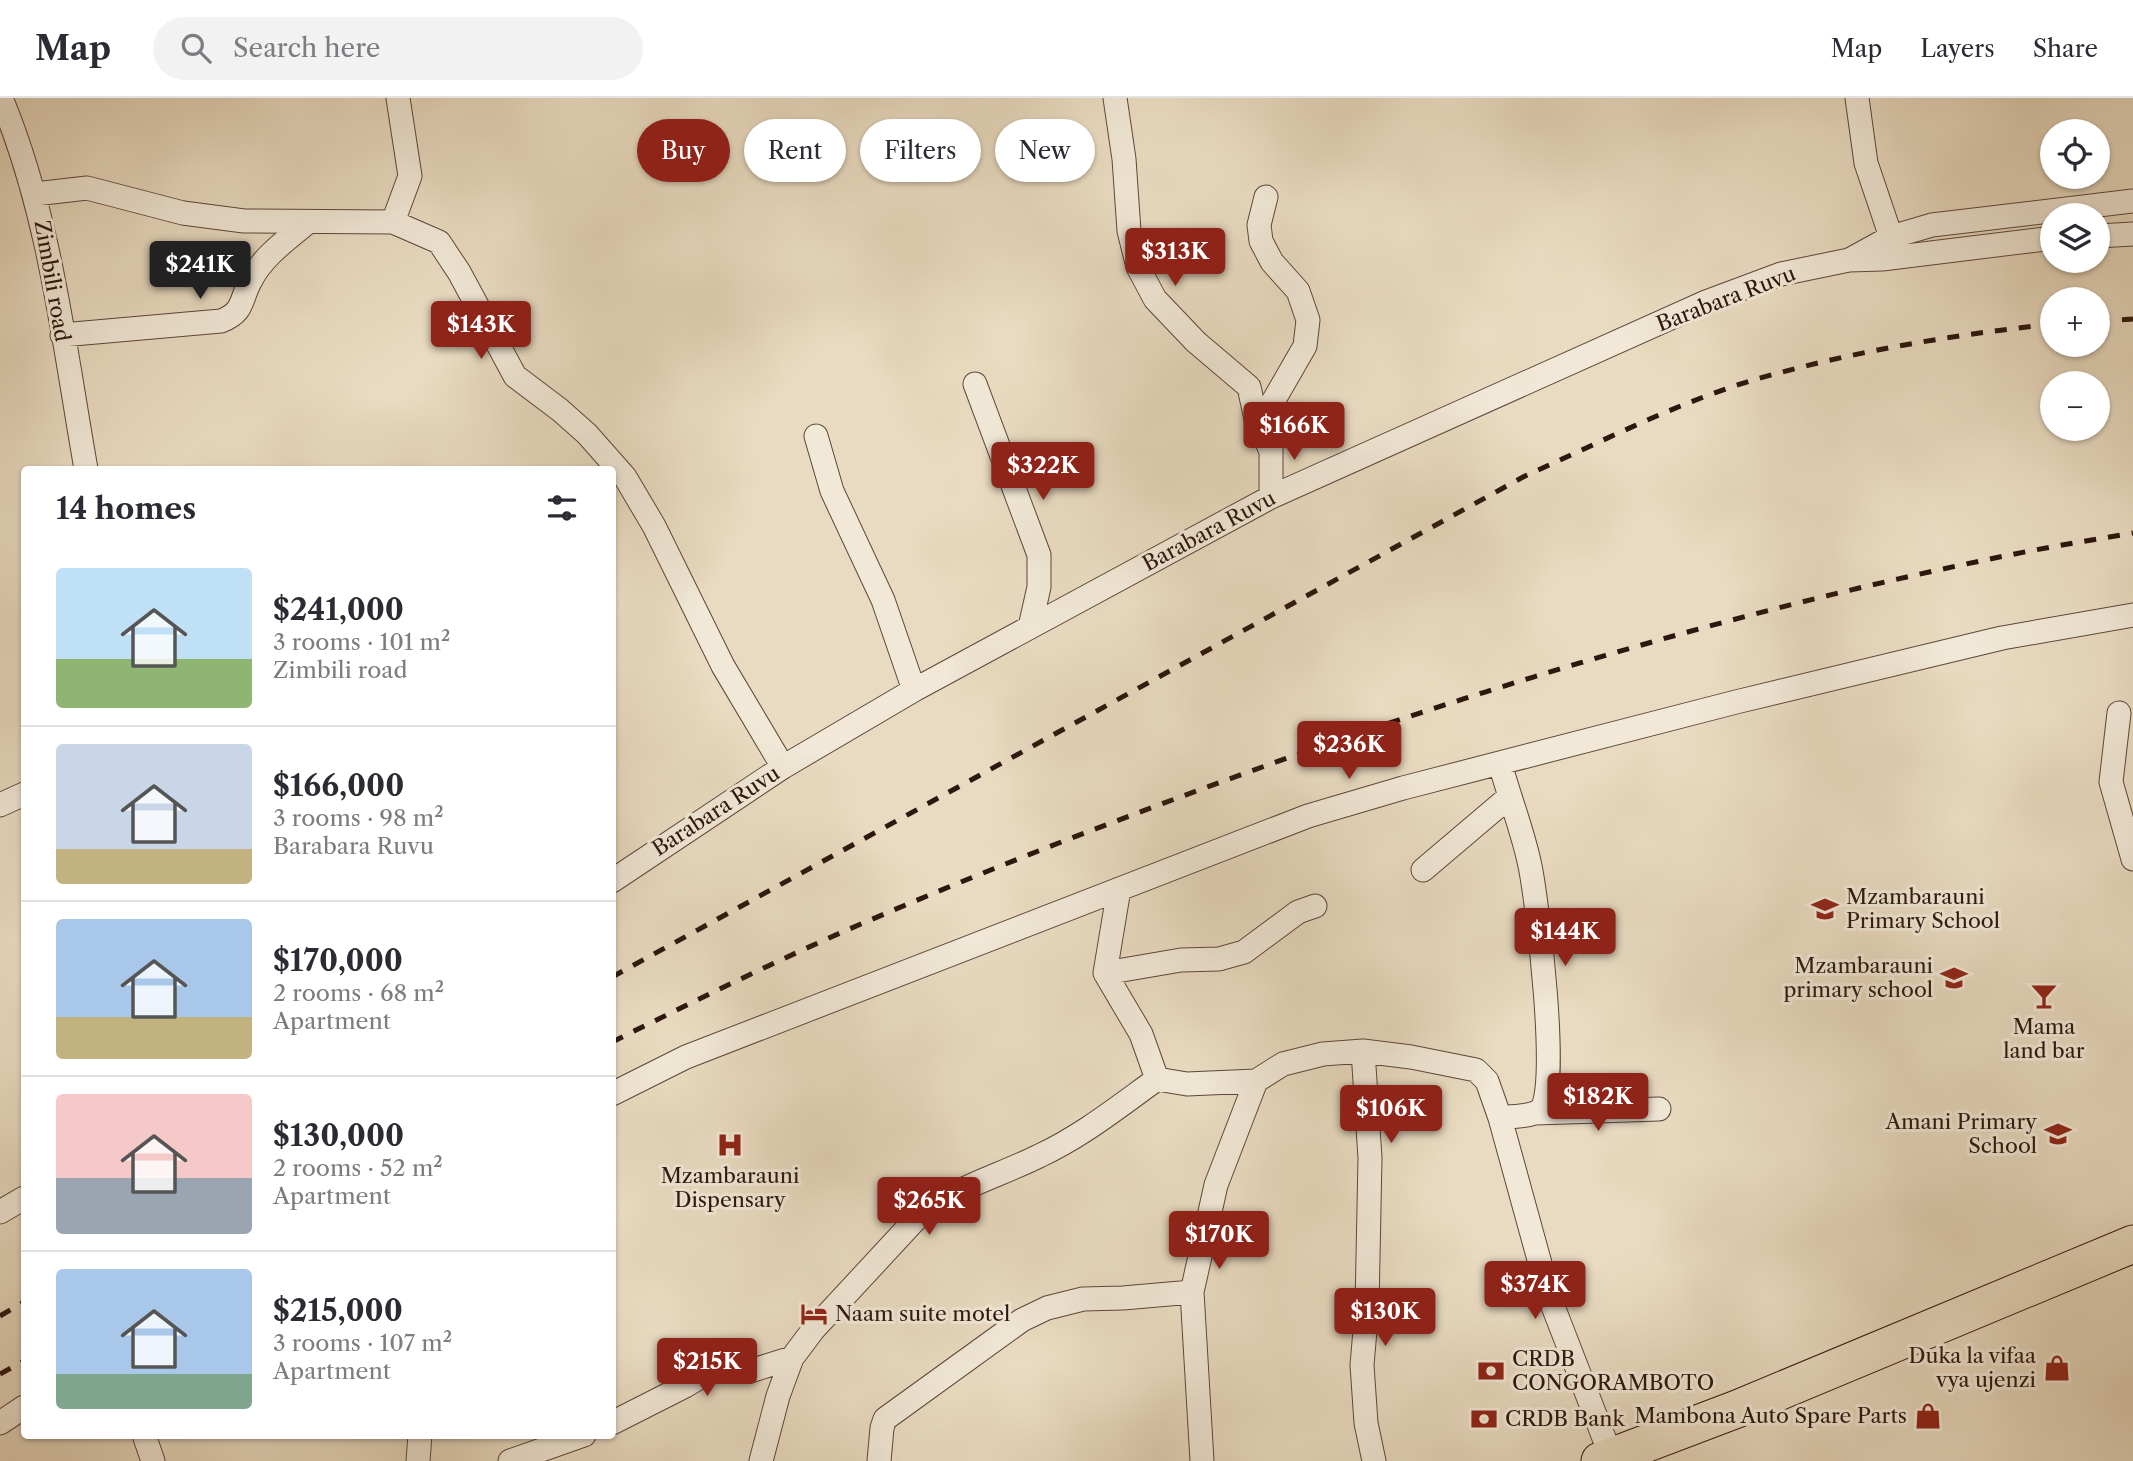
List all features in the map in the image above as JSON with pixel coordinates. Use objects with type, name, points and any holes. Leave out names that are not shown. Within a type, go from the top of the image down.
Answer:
[{"type":"main road","points":[[1605,1458],[1737,1409],[2133,1244]]},
{"type":"street","name":"Zimbili road","points":[[1,98],[35,194],[85,466]]},
{"type":"street","points":[[393,222],[410,176],[398,98]]},
{"type":"street","points":[[1115,98],[1124,159],[1129,231],[1138,267],[1155,299],[1196,342],[1249,387],[1256,418],[1271,451]]},
{"type":"street","points":[[1857,98],[1866,163],[1891,237]]},
{"type":"street","points":[[35,194],[87,188],[183,213],[244,221],[393,222],[439,242],[459,272],[515,376],[587,434],[615,466]]},
{"type":"street","points":[[1266,197],[1259,225],[1261,241],[1272,262],[1298,291],[1308,320],[1305,346],[1271,404],[1271,497]]},
{"type":"street","points":[[1849,260],[1891,237],[1932,225],[2133,201]]},
{"type":"street","points":[[62,335],[221,321],[232,317],[240,307],[249,282],[257,270],[308,222]]},
{"type":"street","points":[[2110,235],[2133,234]]},
{"type":"street","name":"Barabara Ruvu","points":[[616,878],[783,766],[914,690],[1271,497],[1706,302],[1781,274],[1849,260],[1882,259],[2040,240]]},
{"type":"street","points":[[975,384],[1039,555],[1039,587],[1030,627]]},
{"type":"street","points":[[816,436],[832,491],[883,600],[914,690]]},
{"type":"street","points":[[616,467],[654,526],[723,666],[783,766]]},
{"type":"street","points":[[616,1092],[686,1057],[1307,816],[1402,788],[1736,702],[2002,638],[2133,615]]},
{"type":"street","points":[[2119,713],[2111,782],[2133,859]]},
{"type":"street","points":[[1500,763],[1530,864],[1539,925],[1546,996],[1548,1065],[1545,1100],[1542,1108],[1535,1113]]},
{"type":"street","points":[[0,805],[21,794]]},
{"type":"street","points":[[1423,870],[1509,797]]},
{"type":"street","points":[[1119,889],[1105,973],[1141,1034],[1157,1079]]},
{"type":"street","points":[[1105,973],[1181,960],[1219,959],[1244,952],[1298,912],[1315,906]]},
{"type":"street","points":[[1363,1051],[1370,1158],[1367,1307],[1362,1365],[1366,1423],[1374,1461]]},
{"type":"street","points":[[761,1461],[778,1396],[792,1357],[813,1329],[931,1206],[1079,1136],[1157,1079],[1187,1084],[1256,1081],[1283,1065],[1323,1054],[1363,1051],[1476,1070],[1488,1081],[1549,1296],[1605,1458]]},
{"type":"street","points":[[1202,1461],[1192,1292],[1216,1185],[1256,1081]]},
{"type":"street","points":[[1500,1118],[1535,1113],[1659,1109]]},
{"type":"street","points":[[0,1212],[21,1200]]},
{"type":"street","points":[[879,1461],[885,1419],[1022,1320],[1046,1308],[1083,1298],[1123,1298],[1192,1292]]},
{"type":"street","points":[[616,1421],[712,1370],[750,1371],[792,1357]]},
{"type":"street","points":[[0,1423],[21,1409]]},
{"type":"street","points":[[145,1439],[153,1461]]},
{"type":"street","points":[[418,1461],[420,1439]]},
{"type":"street","points":[[510,1461],[573,1439]]},
{"type":"railway","points":[[2110,320],[2133,319]]},
{"type":"railway","points":[[616,975],[1525,476],[1636,425],[1692,401],[1750,381],[1825,361],[1938,339],[2040,326]]},
{"type":"railway","points":[[616,1040],[803,950],[973,877],[1184,796],[1376,728],[1549,672],[1812,599],[2008,555],[2133,533]]},
{"type":"railway","points":[[0,1316],[21,1304]]},
{"type":"railway","points":[[0,1374],[21,1363]]},
{"type":"place","name":"Mzambarauni Primary School","points":[[1825,909]]},
{"type":"place","name":"Mzambarauni primary school","points":[[1954,978]]},
{"type":"place","name":"Mama land bar","points":[[2044,996]]},
{"type":"place","name":"Amani Primary School","points":[[2058,1134]]},
{"type":"place","name":"Mzambarauni Dispensary","points":[[730,1145]]},
{"type":"place","name":"Naam suite motel","points":[[814,1314]]},
{"type":"place","name":"Duka la vifaa vya ujenzi","points":[[2057,1368]]},
{"type":"place","name":"CRDB CONGORAMBOTO","points":[[1491,1371]]},
{"type":"place","name":"Mambona Auto Spare Parts","points":[[1928,1416]]},
{"type":"place","name":"CRDB Bank","points":[[1484,1419]]}]
